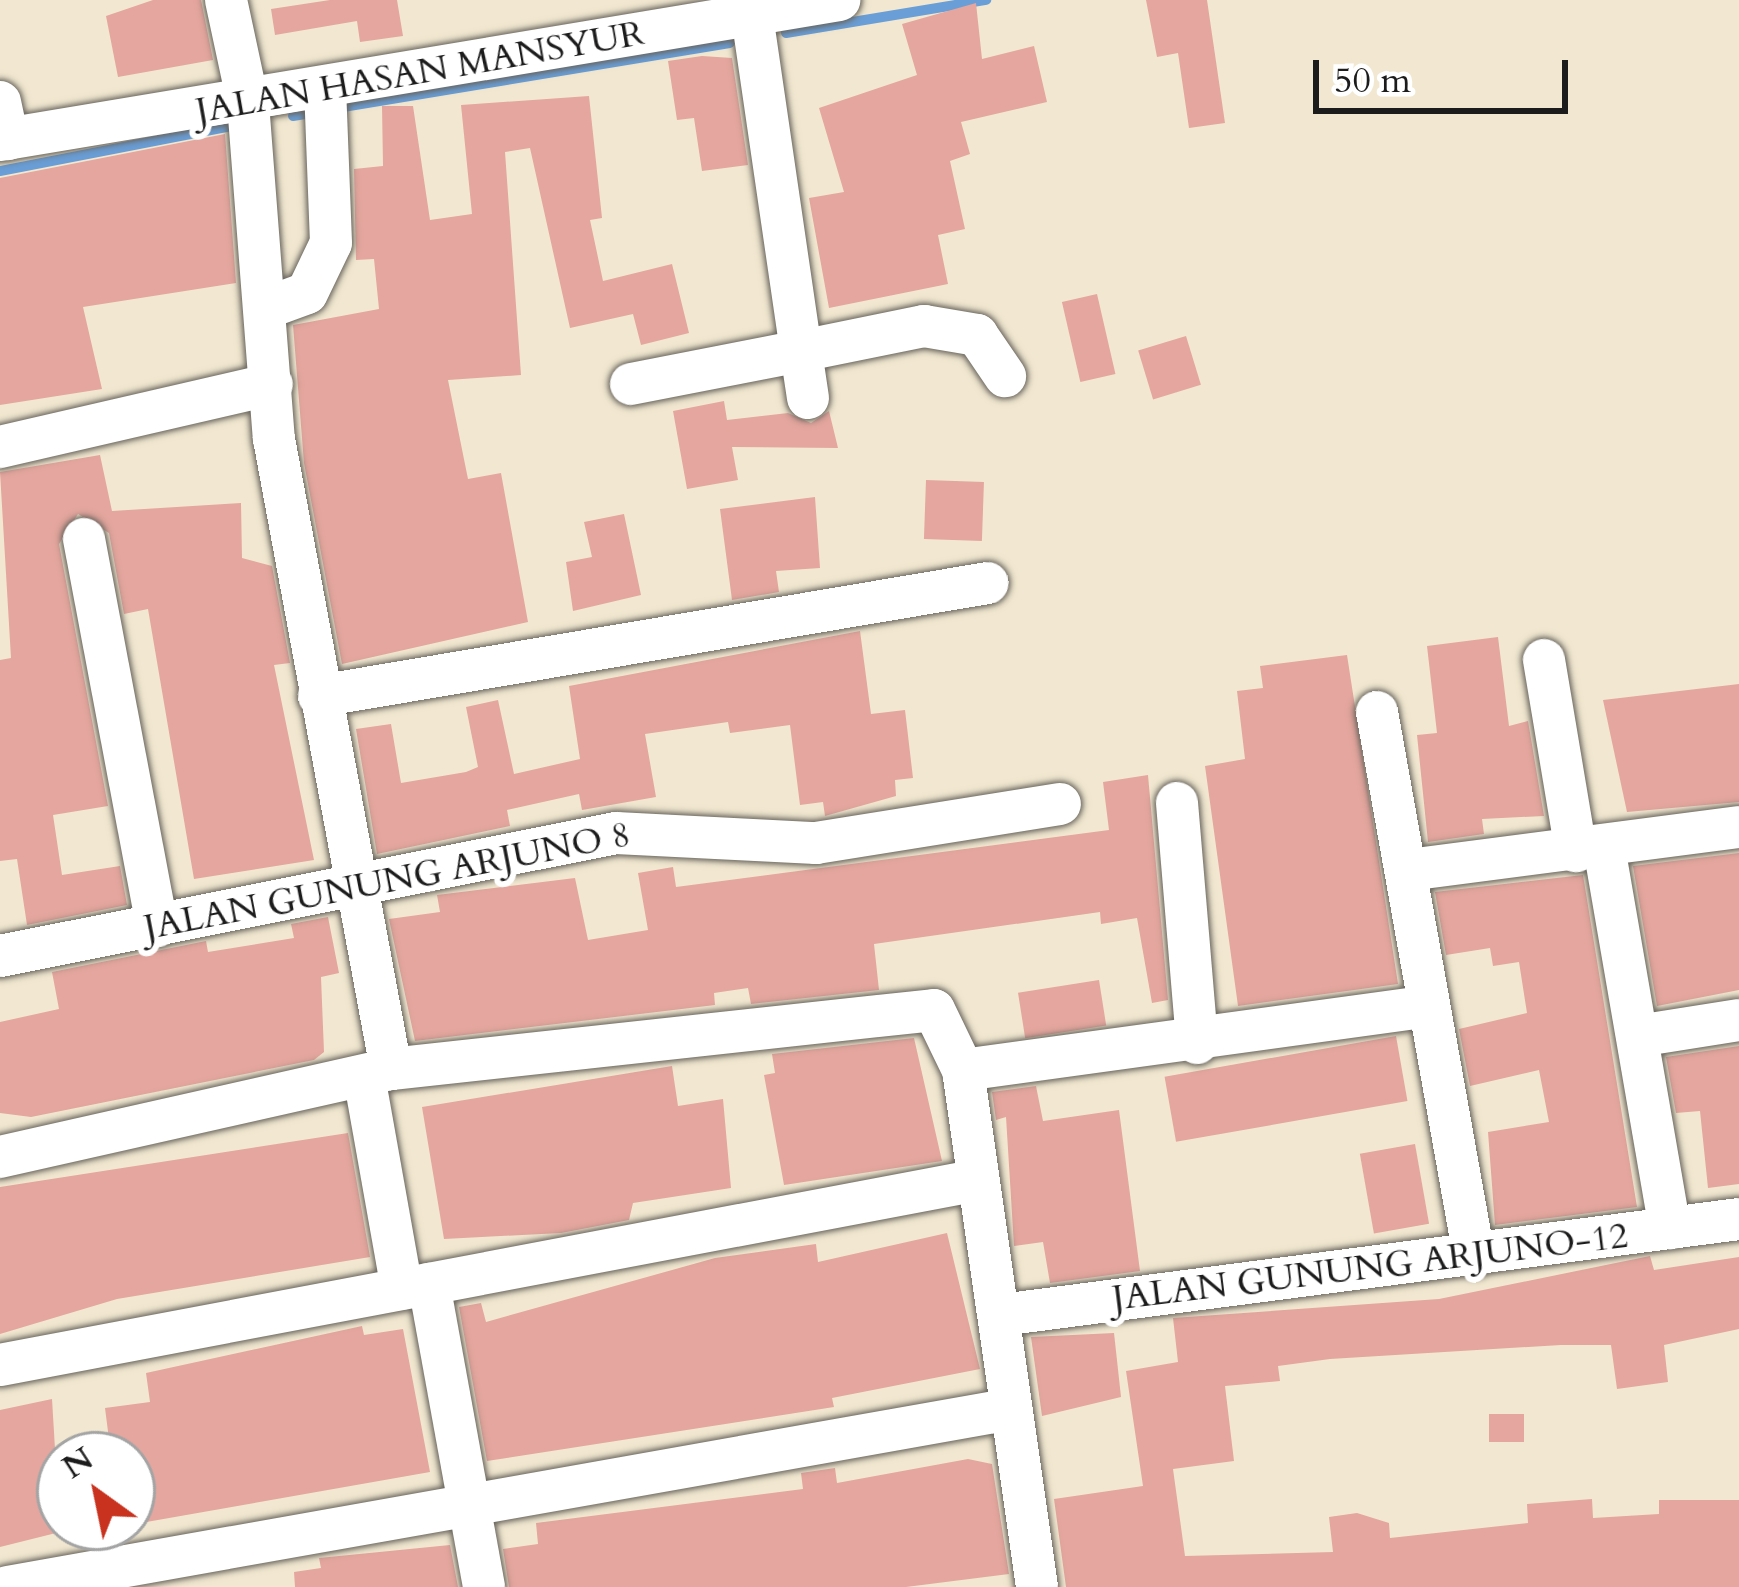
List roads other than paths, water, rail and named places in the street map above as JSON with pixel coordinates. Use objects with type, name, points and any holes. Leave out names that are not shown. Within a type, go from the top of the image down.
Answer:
[{"type":"street","points":[[226,0],[248,103],[272,384],[377,1072],[416,1286],[470,1496],[484,1587]]},
{"type":"street","name":"JALAN HASAN MANSYUR","points":[[3,127],[248,103],[839,0]]},
{"type":"street","points":[[752,16],[808,398]]},
{"type":"street","points":[[269,307],[307,292],[331,243],[325,88]]},
{"type":"street","points":[[631,384],[954,327],[977,334],[1005,376]]},
{"type":"street","points":[[0,447],[272,384]]},
{"type":"street","points":[[84,539],[157,926]]},
{"type":"street","points":[[319,696],[988,583]]},
{"type":"street","points":[[1544,660],[1638,1036],[1670,1228]]},
{"type":"street","points":[[1377,712],[1474,1256]]},
{"type":"street","points":[[1177,803],[1197,1043]]},
{"type":"street","name":"JALAN GUNUNG ARJUNO 8","points":[[0,956],[642,830],[816,843],[1060,804]]},
{"type":"street","points":[[1408,869],[1739,827]]},
{"type":"street","points":[[0,1157],[377,1072],[920,1005],[947,1027],[963,1070],[1037,1587]]},
{"type":"street","points":[[963,1070],[1197,1043],[1428,1006]]},
{"type":"street","points":[[1638,1036],[1739,1020]]},
{"type":"street","points":[[0,1365],[978,1180]]},
{"type":"street","name":"JALAN GUNUNG ARJUNO-12","points":[[1001,1315],[1739,1219]]},
{"type":"street","points":[[8,1587],[470,1496],[1012,1409]]},
{"type":"waterway","points":[[786,33],[986,0]]},
{"type":"waterway","points":[[337,108],[730,43]]},
{"type":"waterway","points":[[293,116],[319,112]]},
{"type":"waterway","points":[[0,171],[237,125]]}]
